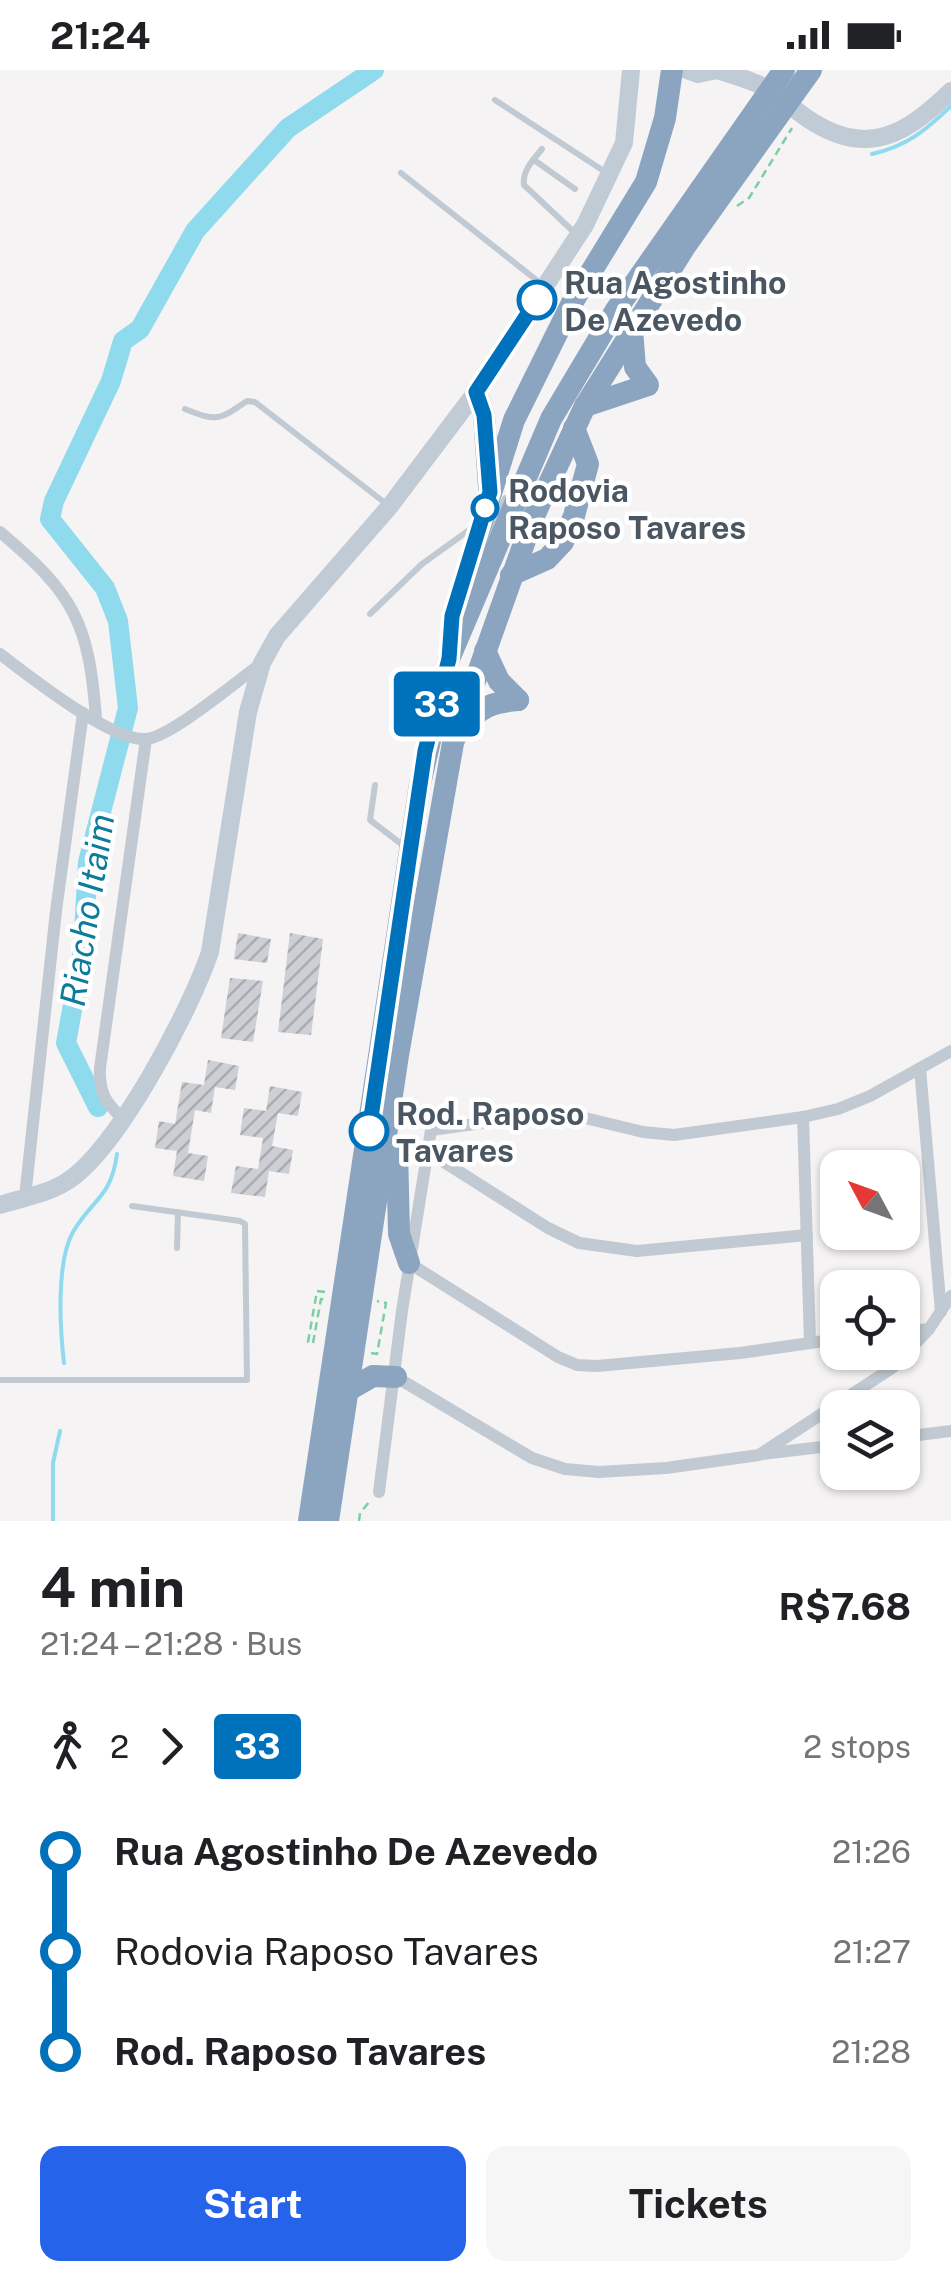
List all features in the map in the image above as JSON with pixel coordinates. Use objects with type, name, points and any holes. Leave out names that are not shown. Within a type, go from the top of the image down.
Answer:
[{"type":"highway","points":[[449,659],[452,616],[514,420],[552,343],[646,182],[665,118],[672,70]]},
{"type":"highway","points":[[328,1521],[427,880],[453,743],[532,518],[574,428],[632,330],[714,207],[784,70]]},
{"type":"highway","points":[[309,1521],[425,751],[449,659],[551,419],[616,310],[752,136],[809,72]]},
{"type":"highway","points":[[585,406],[648,385],[635,366],[632,330]]},
{"type":"highway","points":[[476,392],[484,415],[490,492]]},
{"type":"highway","points":[[512,575],[547,559],[563,542],[574,516],[588,464],[574,428]]},
{"type":"highway","points":[[453,743],[481,709],[492,703],[518,700],[499,681],[485,651]]},
{"type":"highway","points":[[389,1132],[397,1148],[399,1234],[410,1263]]},
{"type":"highway","points":[[347,1390],[374,1376],[396,1377]]},
{"type":"main road","points":[[0,1205],[68,1181],[97,1152],[172,1040],[210,952],[248,712],[262,663],[277,636],[390,506],[476,392],[578,236],[624,143],[631,70]]},
{"type":"main road","points":[[687,70],[698,74],[717,70],[754,78],[826,130],[867,140],[892,136],[928,113],[951,91]]},
{"type":"street","points":[[0,532],[35,561],[70,603],[87,657],[96,720]]},
{"type":"street","points":[[0,654],[82,712],[112,729],[140,738],[166,732],[262,663]]},
{"type":"street","points":[[26,1197],[56,911],[82,712]]},
{"type":"street","points":[[122,1118],[100,1090],[100,1068],[140,738]]},
{"type":"street","points":[[378,1492],[431,1130],[548,1114],[674,1135],[803,1117],[870,1096],[951,1051]]},
{"type":"street","points":[[920,1068],[941,1312]]},
{"type":"street","points":[[803,1117],[810,1342]]},
{"type":"street","points":[[428,1152],[548,1228],[580,1243],[637,1251],[807,1234]]},
{"type":"street","points":[[410,1263],[558,1358],[577,1365],[740,1353],[820,1341]]},
{"type":"street","points":[[759,1455],[892,1368],[929,1329],[951,1296]]},
{"type":"street","points":[[920,1330],[929,1329]]},
{"type":"street","points":[[396,1377],[532,1458],[565,1469],[598,1472],[666,1468],[820,1447]]},
{"type":"street","points":[[920,1435],[951,1432]]},
{"type":"lane","points":[[496,100],[611,175]]},
{"type":"lane","points":[[542,150],[523,178],[524,185],[578,236]]},
{"type":"lane","points":[[534,160],[575,189]]},
{"type":"lane","points":[[401,173],[545,287]]},
{"type":"lane","points":[[185,410],[219,419],[248,401],[255,402],[390,506]]},
{"type":"lane","points":[[520,466],[551,419]]},
{"type":"lane","points":[[452,616],[513,482]]},
{"type":"lane","points":[[370,614],[422,564],[480,523]]},
{"type":"lane","points":[[375,785],[370,820],[410,850]]},
{"type":"lane","points":[[0,1380],[247,1380],[244,1222],[132,1206]]},
{"type":"lane","points":[[177,1248],[178,1212]]},
{"type":"path","points":[[714,207],[725,216],[750,198],[793,127]]},
{"type":"path","points":[[317,1291],[308,1342],[314,1343],[321,1299],[343,1304]]},
{"type":"path","points":[[378,1306],[370,1353],[377,1354],[386,1303]]},
{"type":"path","points":[[359,1521],[360,1513],[378,1492]]},
{"type":"building","points":[[238,933],[271,939],[267,963],[234,959]]},
{"type":"building","points":[[290,933],[323,939],[311,1035],[278,1032]]},
{"type":"building","points":[[230,978],[263,981],[253,1042],[221,1038]]},
{"type":"building","points":[[208,1060],[239,1066],[235,1090],[215,1087],[211,1113],[195,1110],[188,1153],[208,1156],[204,1181],[173,1176],[177,1151],[155,1148],[159,1121],[175,1124],[182,1082],[204,1085]]},
{"type":"building","points":[[270,1086],[302,1092],[298,1116],[278,1113],[272,1146],[293,1150],[289,1174],[269,1171],[265,1197],[231,1193],[236,1166],[258,1169],[263,1138],[240,1135],[244,1108],[266,1111]]},
{"type":"waterway","name":"Riacho Itaim","points":[[98,1107],[66,1043],[83,950],[88,862],[128,708],[118,621],[105,588],[50,519],[54,501],[111,381],[123,341],[140,329],[195,231],[288,128],[374,70]]},
{"type":"waterway","points":[[872,154],[915,136],[951,106]]},
{"type":"waterway","name":"Riacho Itaim","points":[[64,1363],[64,1260],[73,1232],[106,1189],[117,1154]]},
{"type":"waterway","name":"Riacho Itaim","points":[[53,1521],[53,1463],[60,1431]]},
{"type":"bus line","name":"33","points":[[369,1131],[425,751],[449,659],[452,616],[490,492],[484,415],[476,392],[537,300]]},
{"type":"place","name":"Rua Agostinho De Azevedo","points":[[537,300]]},
{"type":"place","name":"Rodovia Raposo Tavares","points":[[485,508]]},
{"type":"place","name":"Rod. Raposo Tavares","points":[[369,1131]]}]
